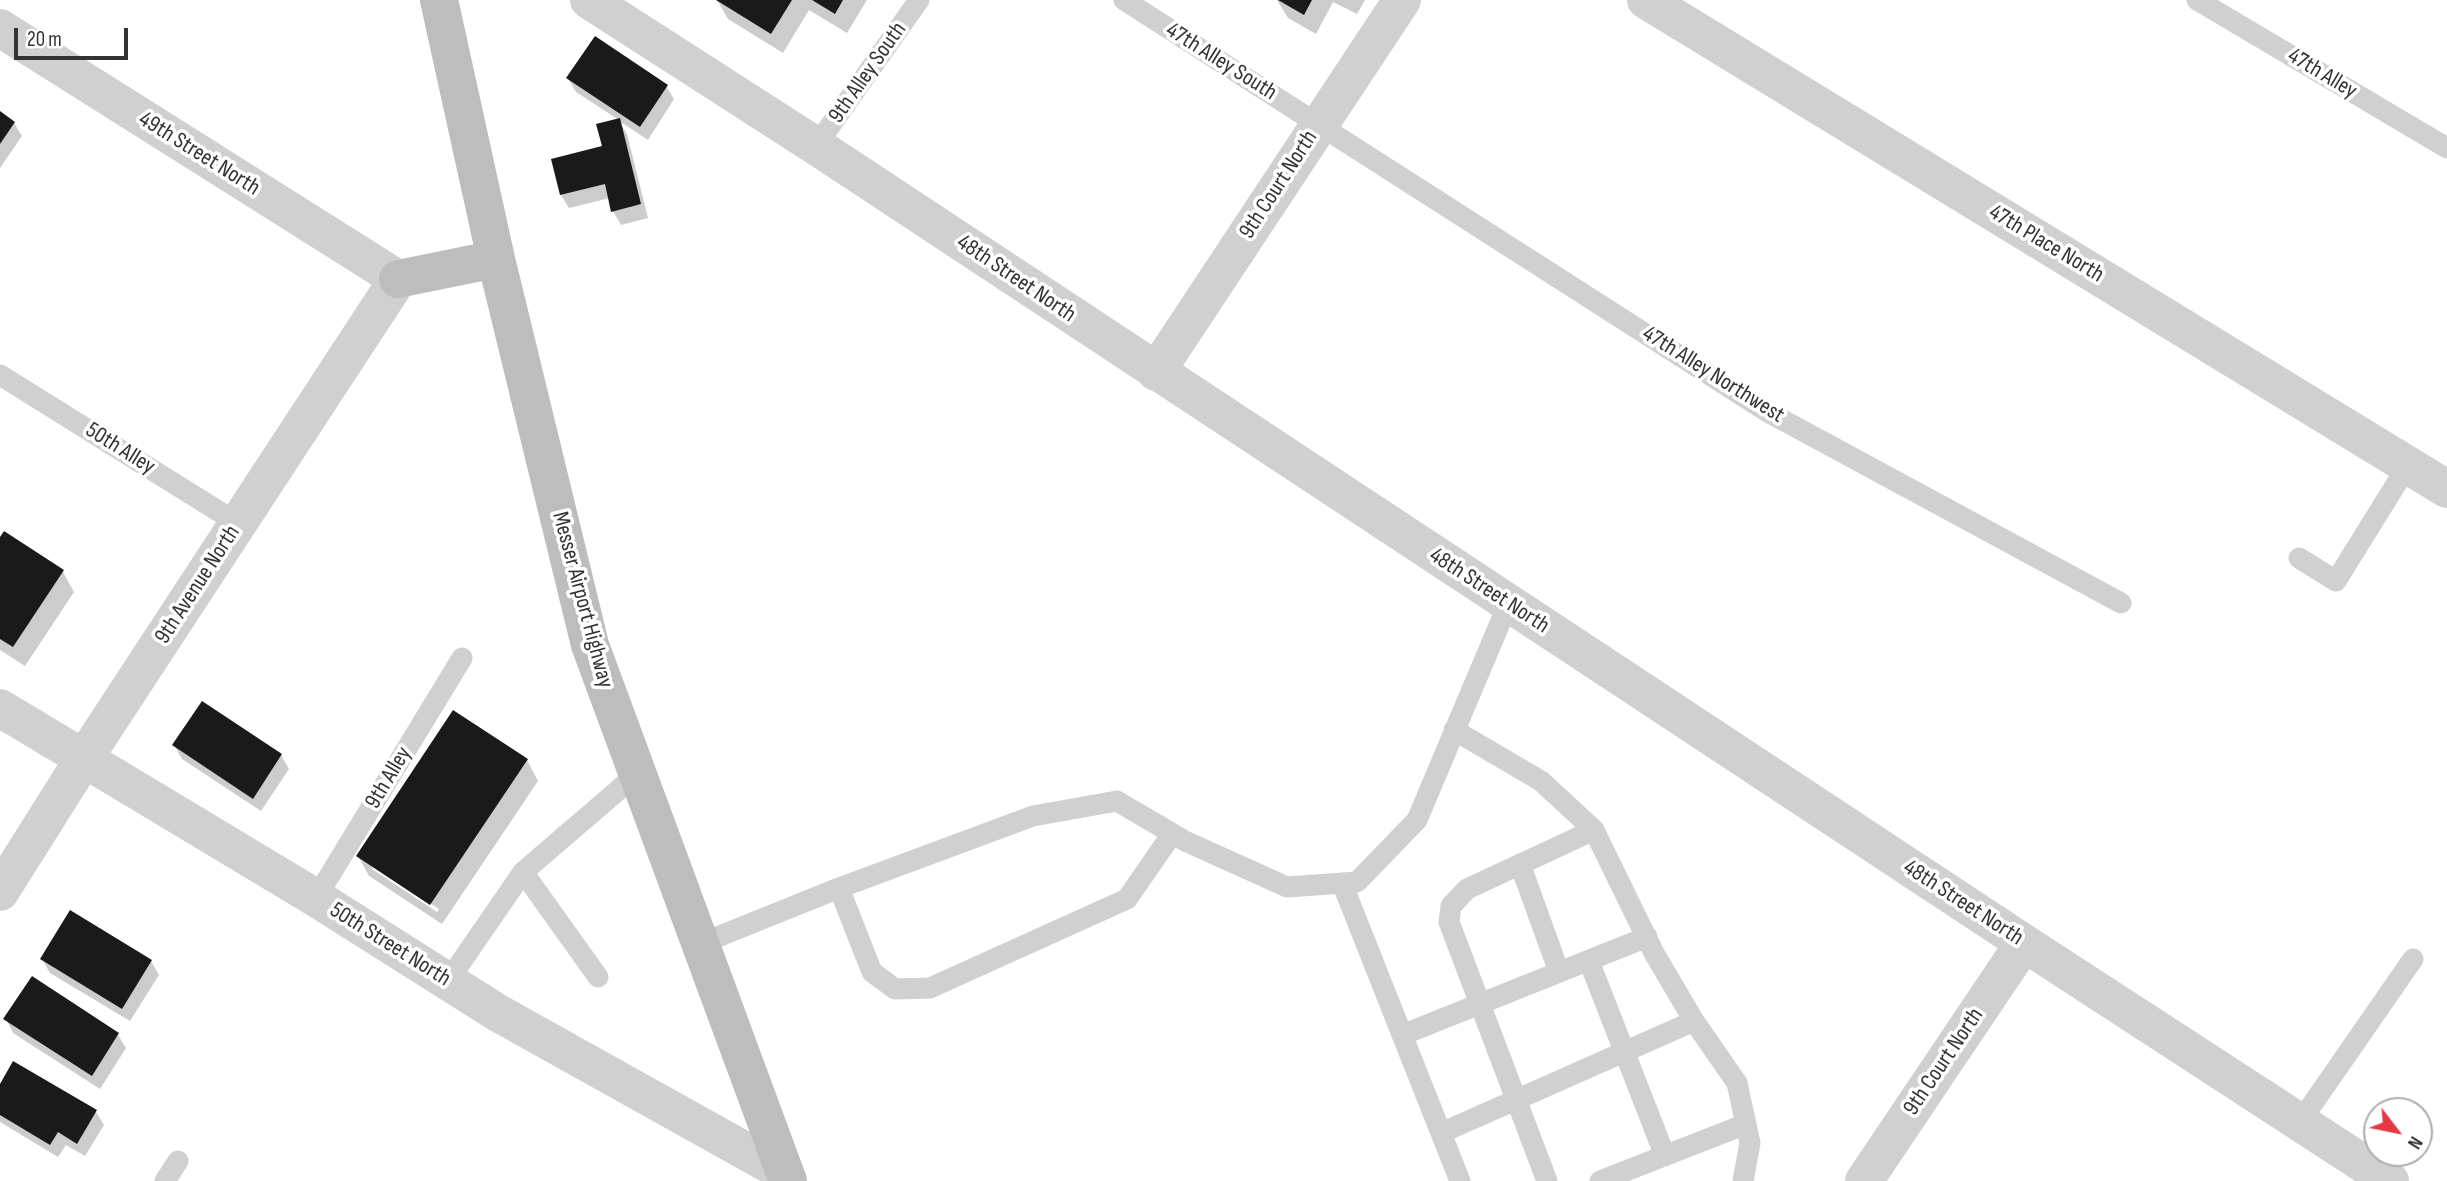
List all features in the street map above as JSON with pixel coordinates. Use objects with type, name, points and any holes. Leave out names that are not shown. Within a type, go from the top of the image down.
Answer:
[{"type":"main road","name":"Messer Airport Highway","points":[[439,0],[496,259],[590,645],[786,1177]]},
{"type":"main road","points":[[398,279],[496,259]]},
{"type":"street","name":"48th Street North","points":[[589,0],[816,146],[1508,604],[2390,1181]]},
{"type":"street","name":"9th Court North","points":[[1156,372],[1402,0]]},
{"type":"street","name":"47th Place North","points":[[1646,0],[2447,489]]},
{"type":"street","name":"49th Street North","points":[[0,29],[398,279]]},
{"type":"street","name":"9th Avenue North","points":[[0,892],[83,760],[398,279]]},
{"type":"street","name":"50th Street North","points":[[0,708],[316,898],[498,1013],[786,1177]]},
{"type":"street","name":"9th Court North","points":[[1870,1179],[2024,943]]},
{"type":"lane","name":"9th Alley South","points":[[816,146],[919,0]]},
{"type":"lane","name":"47th Alley South","points":[[1124,0],[1319,124]]},
{"type":"lane","name":"47th Alley","points":[[2197,0],[2447,148]]},
{"type":"lane","name":"47th Alley Northwest","points":[[1319,124],[1766,411],[2121,603]]},
{"type":"lane","name":"50th Alley","points":[[0,375],[239,524]]},
{"type":"lane","points":[[2299,558],[2336,581],[2408,465]]},
{"type":"lane","points":[[700,944],[839,888],[1033,816],[1117,801],[1172,834],[1287,887],[1357,882],[1417,820],[1508,604]]},
{"type":"lane","name":"9th Alley","points":[[316,898],[462,659]]},
{"type":"lane","points":[[1454,730],[1541,781],[1594,830],[1647,937],[1694,1021],[1737,1083],[1751,1143],[1744,1181]]},
{"type":"lane","points":[[448,981],[523,872],[637,774]]},
{"type":"lane","points":[[1547,1181],[1449,922],[1451,906],[1467,889],[1594,830]]},
{"type":"lane","points":[[839,888],[872,972],[895,989],[930,988],[1127,899],[1172,834]]},
{"type":"lane","points":[[1520,864],[1559,972]]},
{"type":"lane","points":[[523,872],[598,977]]},
{"type":"lane","points":[[1342,883],[1460,1181]]},
{"type":"lane","points":[[1402,1035],[1647,937]]},
{"type":"lane","points":[[2300,1122],[2413,959]]},
{"type":"lane","points":[[1589,961],[1665,1156]]},
{"type":"lane","points":[[1441,1132],[1694,1021]]},
{"type":"lane","points":[[1600,1181],[1746,1124]]},
{"type":"lane","points":[[165,1181],[178,1161]]},
{"type":"building","points":[[716,0],[792,0],[771,34]]},
{"type":"building","points":[[812,0],[843,0],[835,14]]},
{"type":"building","points":[[1278,0],[1312,0],[1304,15]]},
{"type":"building","points":[[595,36],[668,85],[640,127],[566,78]]},
{"type":"building","points":[[0,111],[15,122],[0,144]]},
{"type":"building","points":[[620,118],[641,204],[611,212],[605,184],[560,195],[551,159],[602,146],[596,124]]},
{"type":"building","points":[[4,531],[64,570],[13,647],[0,639],[0,537]]},
{"type":"building","points":[[202,701],[282,754],[253,799],[172,745]]},
{"type":"building","points":[[453,710],[528,759],[430,905],[356,856]]},
{"type":"building","points":[[70,910],[152,960],[122,1009],[40,959]]},
{"type":"building","points":[[32,976],[119,1033],[92,1076],[3,1019]]},
{"type":"building","points":[[13,1061],[97,1110],[77,1144],[58,1132],[50,1145],[0,1115],[0,1084]]}]
